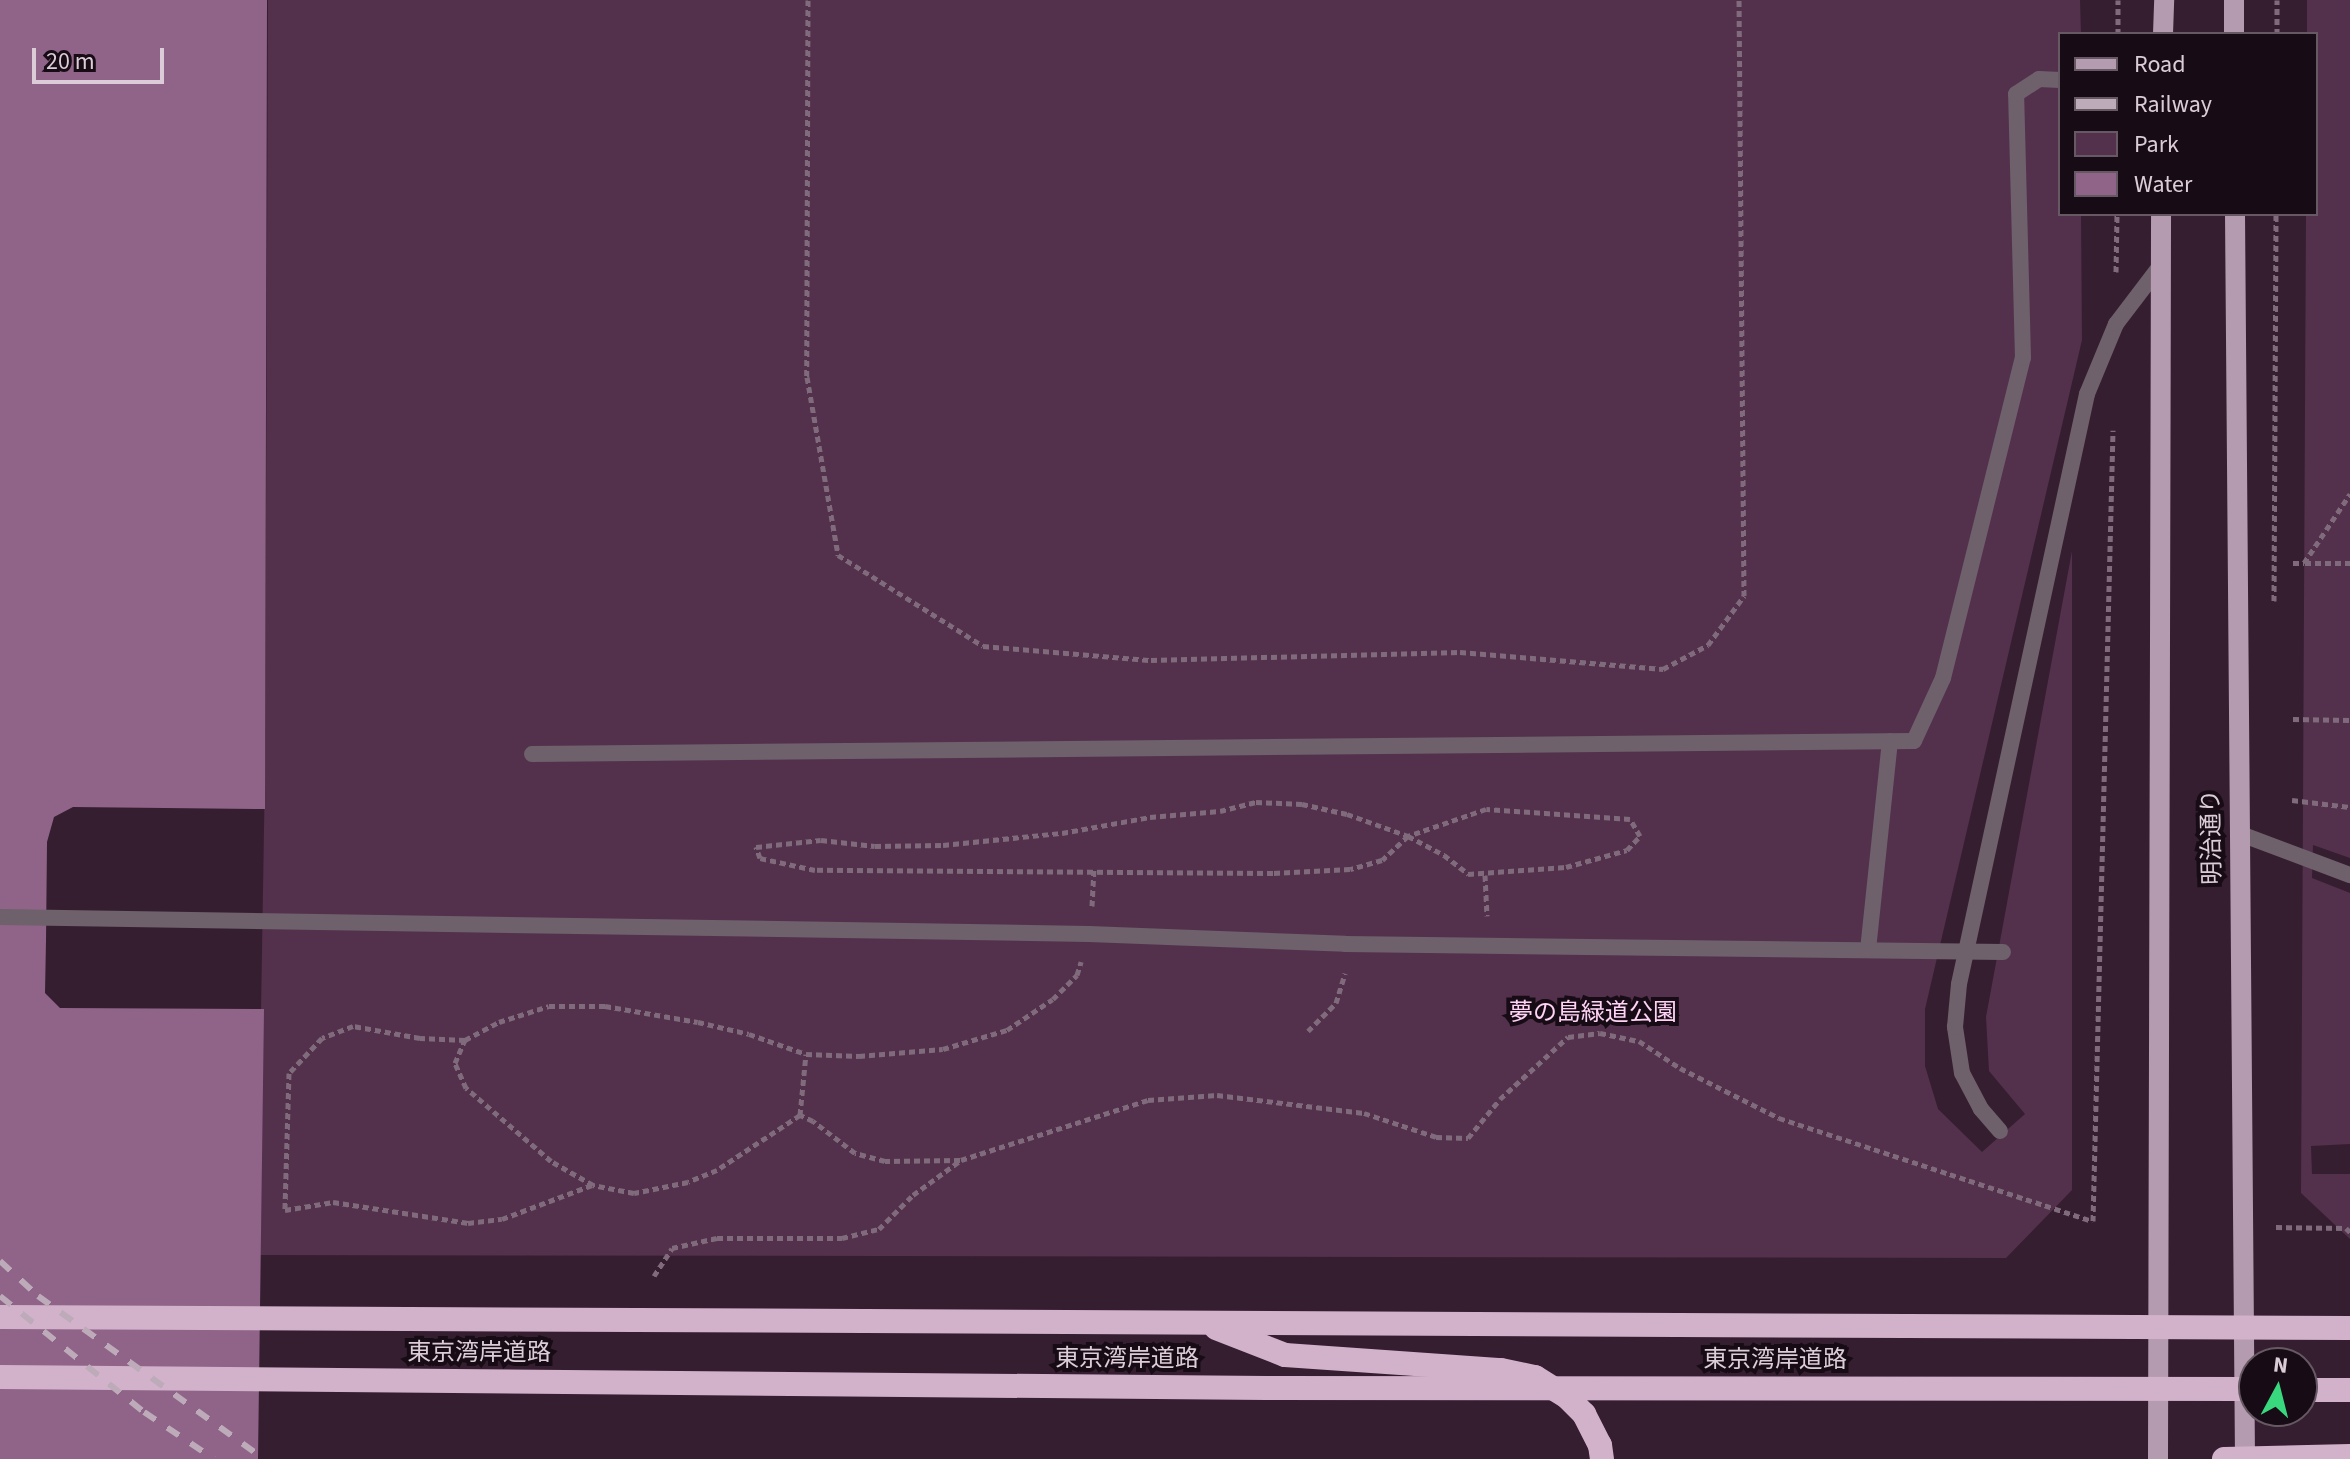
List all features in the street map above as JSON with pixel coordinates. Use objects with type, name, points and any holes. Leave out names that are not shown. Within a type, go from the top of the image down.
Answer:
[{"type":"highway","points":[[0,1317],[2350,1328]]},
{"type":"highway","points":[[1203,1323],[1285,1355],[1501,1370],[1535,1377],[1568,1398],[1584,1414],[1600,1445],[1602,1459]]},
{"type":"highway","name":"東京湾岸道路","points":[[0,1377],[1267,1388],[2238,1389]]},
{"type":"highway","points":[[2318,1390],[2350,1390]]},
{"type":"highway","points":[[2224,1459],[2350,1456]]},
{"type":"main road","points":[[2163,32],[2164,0]]},
{"type":"main road","points":[[2234,0],[2234,32]]},
{"type":"main road","points":[[2158,1459],[2161,216]]},
{"type":"main road","name":"明治通り","points":[[2235,216],[2245,1459]]},
{"type":"lane","points":[[532,754],[1914,741],[1943,678],[2023,358],[2016,94],[2039,79],[2058,80]]},
{"type":"lane","points":[[2000,1131],[1981,1109],[1962,1073],[1955,1027],[1959,984],[2087,394],[2116,324],[2161,265]]},
{"type":"lane","points":[[1868,950],[1890,741]]},
{"type":"lane","points":[[2238,833],[2350,875]]},
{"type":"lane","points":[[0,917],[1089,934],[1345,944],[2003,952]]},
{"type":"path","points":[[808,0],[807,377],[838,555],[983,646],[1151,660],[1460,652],[1663,669],[1708,645],[1744,596],[1739,0]]},
{"type":"path","points":[[2118,0],[2118,32]]},
{"type":"path","points":[[2277,0],[2277,32]]},
{"type":"path","points":[[2116,324],[2117,216]]},
{"type":"path","points":[[800,1115],[813,1121],[855,1153],[885,1161],[961,1160],[1148,1100],[1217,1095],[1364,1113],[1436,1137],[1468,1138],[1500,1099],[1568,1037],[1600,1033],[1639,1041],[1680,1068],[1779,1118],[2093,1221],[2114,419]]},
{"type":"path","points":[[2304,563],[2350,494]]},
{"type":"path","points":[[2293,563],[2350,563]]},
{"type":"path","points":[[2293,719],[2350,720]]},
{"type":"path","points":[[2292,800],[2350,807]]},
{"type":"path","points":[[1408,836],[1382,860],[1350,869],[1273,873],[815,870],[760,858],[756,847],[821,840],[875,846],[943,845],[1062,833],[1150,817],[1220,811],[1256,802],[1302,804],[1347,814],[1408,836],[1444,855],[1468,874],[1566,867],[1598,860],[1627,850],[1640,836],[1630,819],[1486,809],[1408,836]]},
{"type":"path","points":[[593,1185],[502,1219],[468,1223],[333,1202],[285,1210],[289,1073],[322,1038],[353,1026],[420,1038],[465,1040],[499,1022],[549,1006],[605,1006],[723,1028],[806,1054],[859,1056],[943,1049],[1007,1030],[1053,999],[1077,975],[1089,934],[1094,870]]},
{"type":"path","points":[[1485,875],[1491,945]]},
{"type":"path","points":[[1308,1031],[1336,1003],[1345,978],[1345,944]]},
{"type":"path","points":[[465,1040],[455,1063],[466,1088],[551,1161],[593,1185],[634,1193],[688,1182],[717,1170],[800,1115]]},
{"type":"path","points":[[800,1115],[806,1054]]},
{"type":"path","points":[[654,1276],[672,1248],[717,1238],[842,1238],[879,1229],[913,1195],[961,1160]]},
{"type":"path","points":[[2272,1227],[2346,1228],[2350,1232]]},
{"type":"green space","name":"夢の島緑道公園","points":[[268,0],[2080,0],[2081,32],[2058,32],[2058,216],[2081,216],[2082,340],[1925,1009],[1925,1066],[1938,1109],[1982,1152],[2025,1114],[1989,1071],[1986,1017],[2072,551],[2072,1190],[2006,1258],[257,1255],[265,769]]},
{"type":"green space","points":[[2307,0],[2350,0],[2350,858],[2313,845],[2312,878],[2350,893],[2350,1144],[2311,1146],[2312,1174],[2350,1174],[2350,1239],[2301,1193],[2306,216],[2318,216],[2318,32],[2307,32]]},
{"type":"water","points":[[0,0],[267,0],[265,809],[73,807],[54,817],[47,842],[45,993],[60,1008],[264,1009],[258,1459],[0,1459]]},
{"type":"railway","points":[[0,1261],[38,1296],[264,1459]]},
{"type":"railway","points":[[0,1296],[144,1412],[214,1459]]}]
